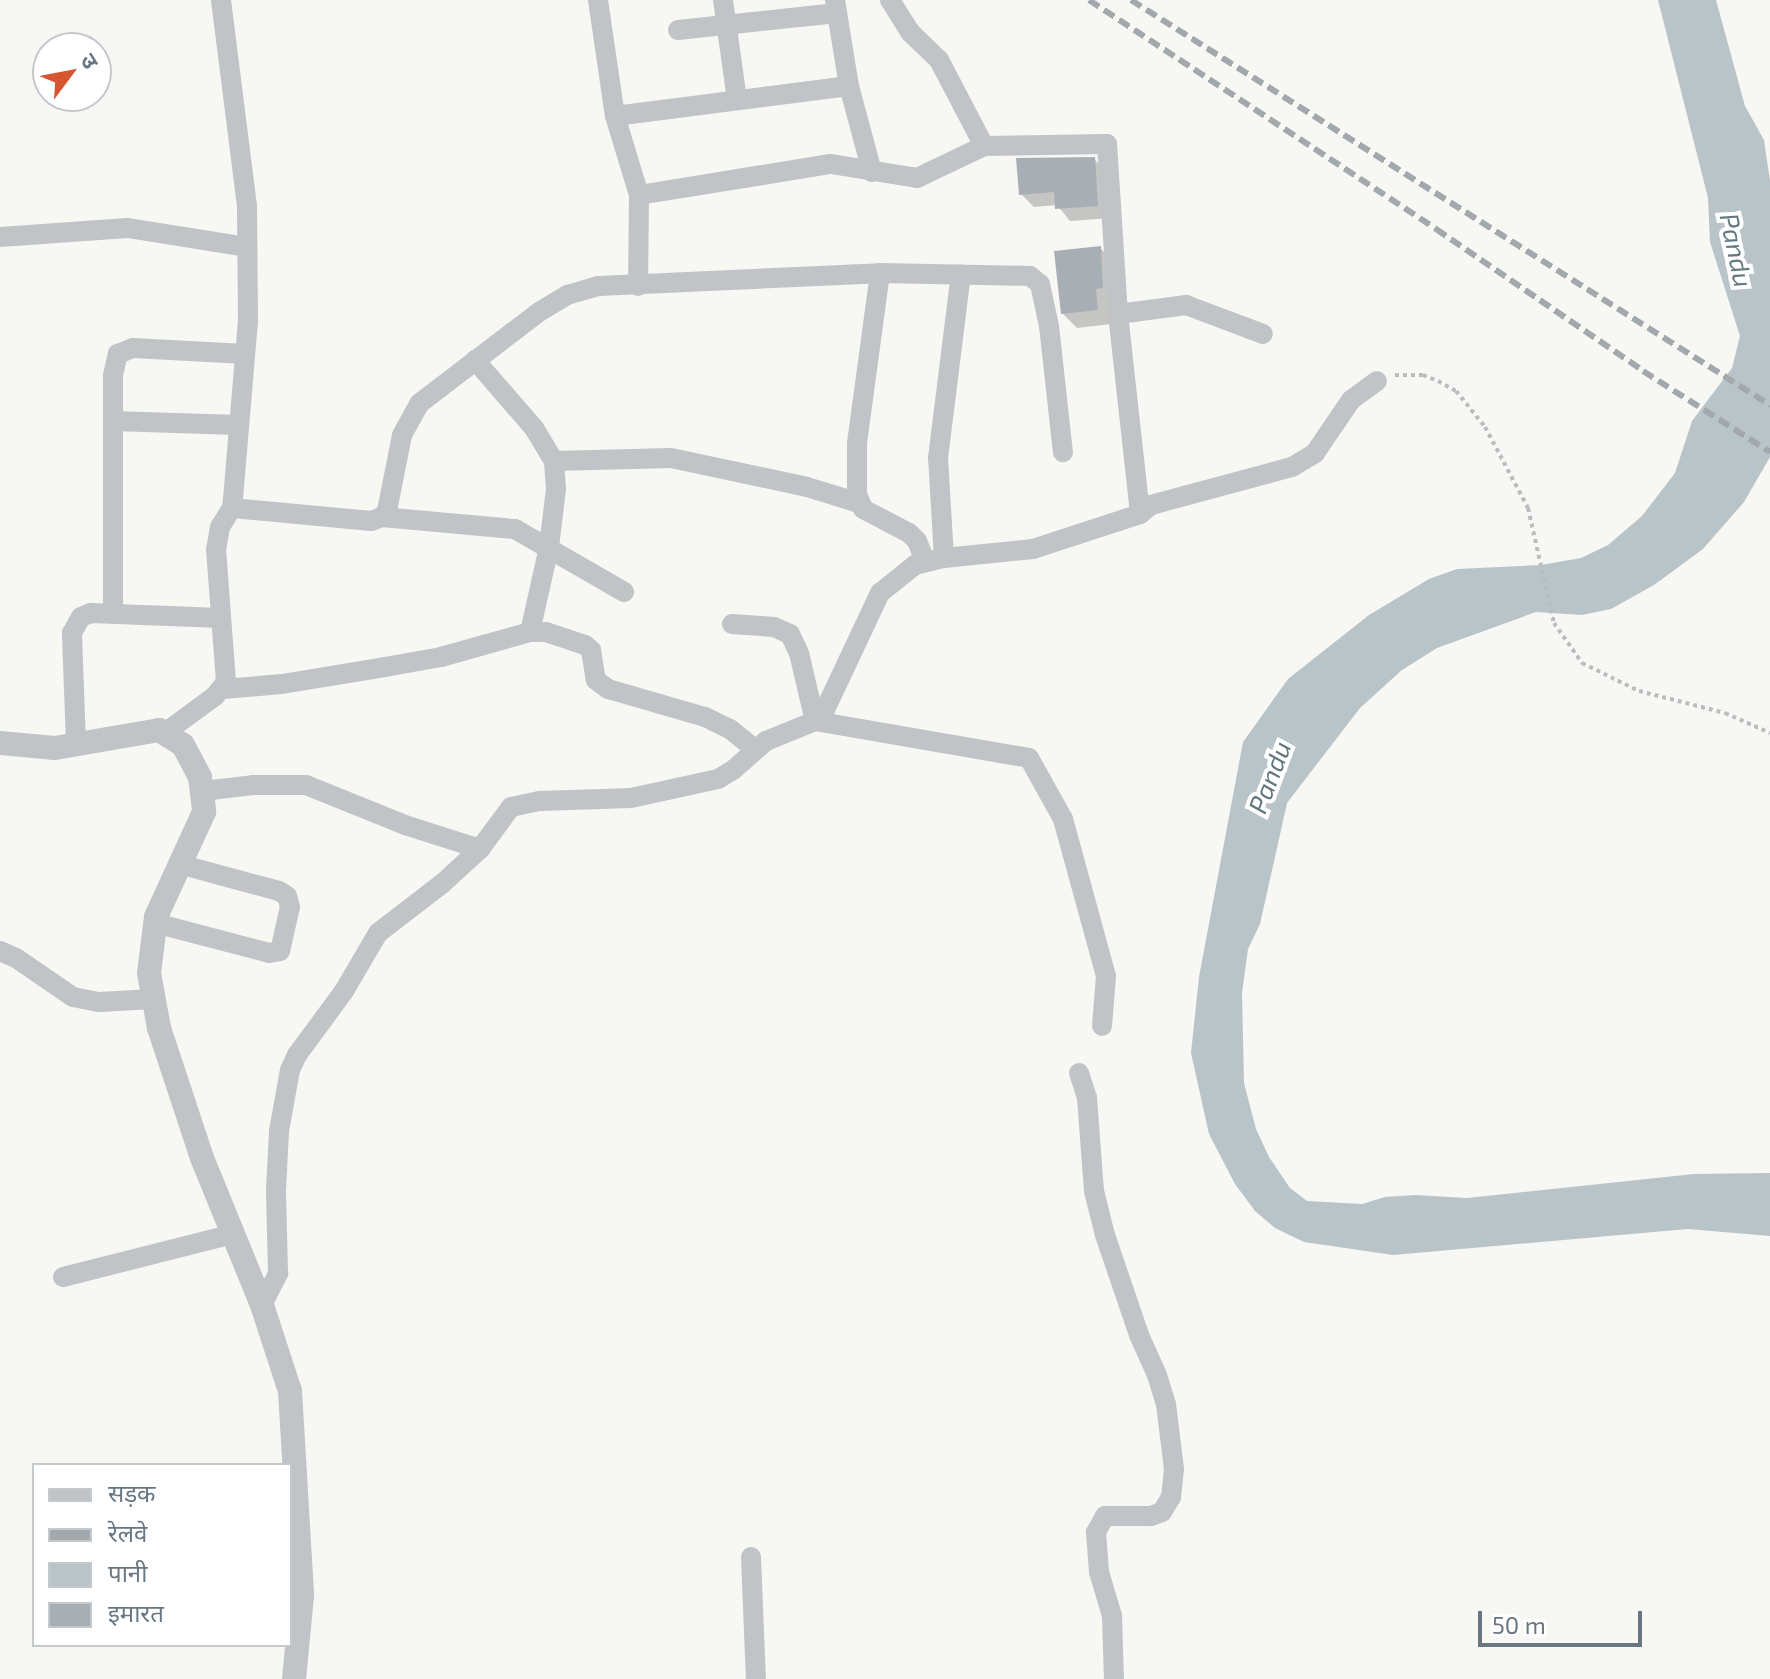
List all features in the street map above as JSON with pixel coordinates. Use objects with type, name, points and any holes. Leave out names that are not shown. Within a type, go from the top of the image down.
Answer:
[{"type":"street","points":[[166,732],[223,689],[226,682],[217,537],[232,508],[245,354],[246,247],[244,179],[221,0]]},
{"type":"street","points":[[598,0],[615,116],[639,195],[638,286]]},
{"type":"street","points":[[723,0],[737,100]]},
{"type":"street","points":[[890,0],[911,33],[939,60],[984,146]]},
{"type":"street","points":[[678,30],[836,6],[849,86],[872,172]]},
{"type":"street","points":[[615,116],[849,86]]},
{"type":"street","points":[[639,195],[831,164],[917,178],[984,146],[1107,144],[1118,314],[1140,514]]},
{"type":"street","points":[[0,237],[128,228],[246,247]]},
{"type":"street","points":[[859,503],[857,444],[880,273]]},
{"type":"street","points":[[382,517],[387,511],[398,447],[420,403],[567,295],[599,286],[880,273],[1030,276],[1040,284],[1049,326],[1063,452]]},
{"type":"street","points":[[935,560],[938,458],[961,274]]},
{"type":"street","points":[[1118,314],[1186,305],[1263,334]]},
{"type":"street","points":[[113,614],[115,362],[124,349],[245,354]]},
{"type":"street","points":[[475,360],[534,428],[554,461],[556,489],[549,547],[530,632]]},
{"type":"street","points":[[262,1305],[278,1273],[276,1191],[279,1131],[290,1070],[297,1055],[344,991],[378,933],[443,883],[480,849],[501,817],[520,803],[631,798],[688,788],[733,770],[776,735],[815,721],[831,703],[880,593],[895,579],[935,560],[1033,549],[1140,514],[1161,501],[1304,462],[1315,453],[1351,400],[1377,381]]},
{"type":"street","points":[[113,421],[238,425]]},
{"type":"street","points":[[554,461],[671,458],[807,487],[859,503],[870,513],[909,533],[935,560]]},
{"type":"street","points":[[232,508],[371,521],[382,517],[507,527],[524,531],[624,592]]},
{"type":"street","points":[[76,744],[75,624],[91,613],[221,618]]},
{"type":"street","points":[[732,624],[774,627],[790,634],[799,653],[815,721]]},
{"type":"street","points":[[223,689],[282,684],[427,659],[530,632],[546,632],[585,645],[591,650],[596,680],[608,689],[705,717],[730,729],[755,749]]},
{"type":"street","points":[[815,721],[1029,758],[1063,819],[1106,976],[1102,1026]]},
{"type":"street","points":[[0,743],[40,748],[147,730],[166,732],[176,737],[192,757],[203,791],[201,821],[155,923],[149,951],[153,999],[202,1158],[262,1305],[290,1391],[296,1449],[302,1596],[294,1679]]},
{"type":"street","points":[[203,791],[253,785],[306,785],[405,825],[480,849]]},
{"type":"street","points":[[155,923],[269,953],[280,951],[290,907],[287,896],[279,891],[179,864]]},
{"type":"street","points":[[0,951],[31,967],[73,997],[99,1002],[153,999]]},
{"type":"street","points":[[1079,1073],[1087,1098],[1094,1191],[1105,1235],[1166,1404],[1174,1469],[1171,1497],[1162,1512],[1151,1516],[1105,1516],[1096,1532],[1099,1572],[1112,1616],[1114,1679]]},
{"type":"street","points":[[63,1277],[233,1234]]},
{"type":"street","points":[[751,1557],[756,1679]]},
{"type":"path","points":[[1377,381],[1393,375],[1423,375],[1456,391],[1485,427],[1528,508],[1554,623],[1572,652],[1591,668],[1639,691],[1725,713],[1770,733]]},
{"type":"water","name":"Pandu","points":[[1658,0],[1716,0],[1745,106],[1764,140],[1770,181],[1770,457],[1744,502],[1703,549],[1654,585],[1611,609],[1582,615],[1536,612],[1437,648],[1402,670],[1360,708],[1287,803],[1260,924],[1248,949],[1242,993],[1244,1083],[1256,1129],[1269,1157],[1290,1188],[1307,1201],[1362,1204],[1385,1197],[1415,1195],[1467,1198],[1694,1174],[1770,1173],[1770,1236],[1688,1229],[1393,1255],[1304,1242],[1275,1228],[1255,1211],[1235,1184],[1209,1134],[1191,1053],[1199,977],[1243,742],[1288,679],[1369,615],[1429,579],[1457,569],[1541,565],[1581,558],[1608,545],[1642,516],[1675,473],[1692,421],[1732,368],[1740,336],[1710,242],[1708,198]]},
{"type":"building","points":[[1095,157],[1098,206],[1055,209],[1054,192],[1019,195],[1016,158]]},
{"type":"building","points":[[1101,246],[1103,288],[1096,289],[1098,310],[1061,314],[1054,251]]},
{"type":"railway","points":[[1089,0],[1436,229],[1643,371],[1770,452]]},
{"type":"railway","points":[[1131,0],[1770,405]]}]
